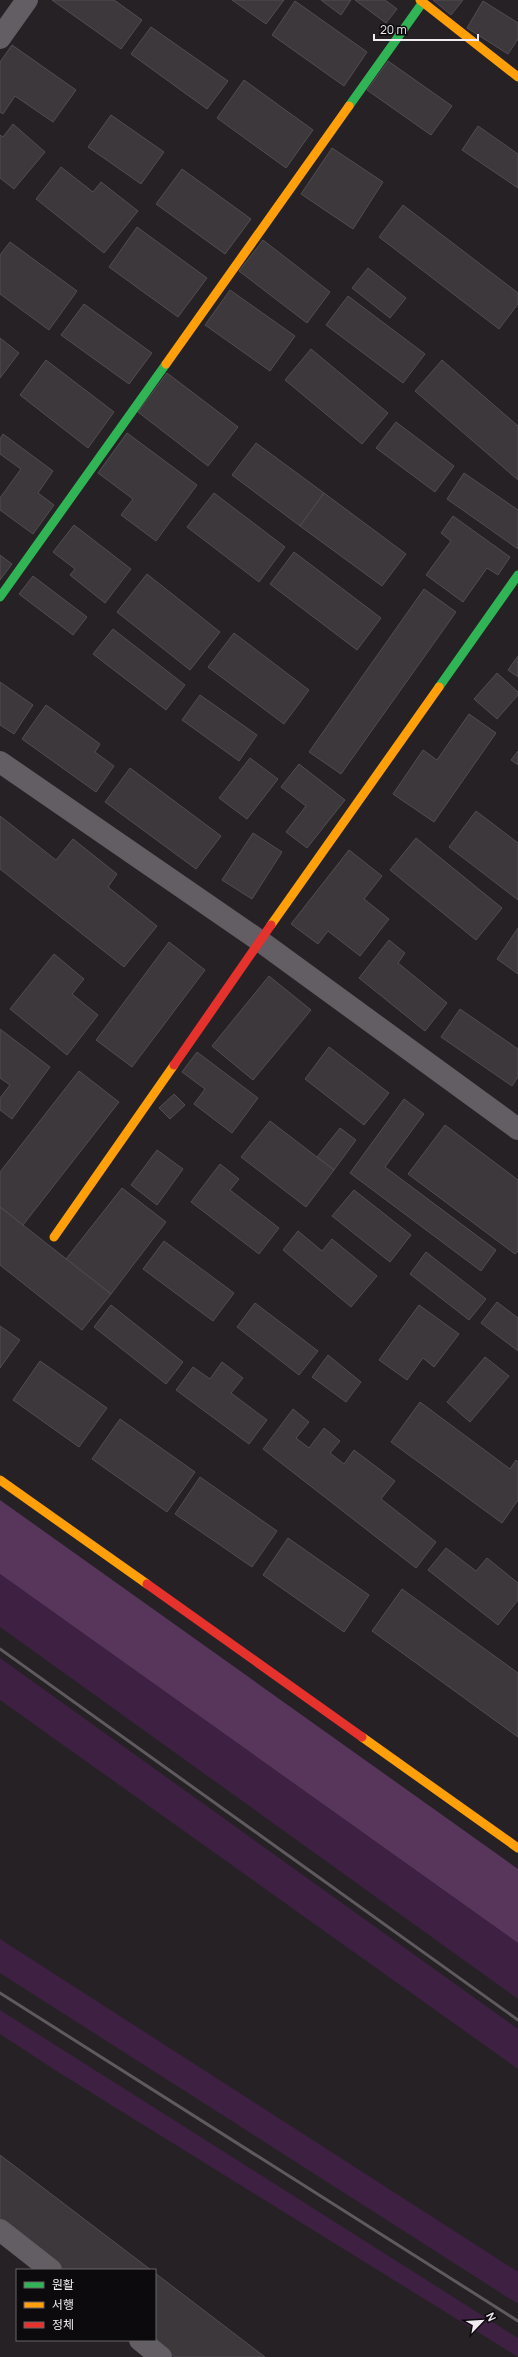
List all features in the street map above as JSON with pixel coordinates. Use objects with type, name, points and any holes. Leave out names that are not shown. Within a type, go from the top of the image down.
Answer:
[{"type":"street","points":[[0,38],[27,0]]},
{"type":"street","points":[[0,597],[422,1],[518,77]]},
{"type":"street","points":[[54,1238],[260,941],[518,575]]},
{"type":"street","points":[[0,762],[260,941],[518,1129]]},
{"type":"street","points":[[0,1480],[518,1848]]},
{"type":"street","points":[[0,2230],[50,2269]]},
{"type":"street","points":[[141,2341],[161,2357]]},
{"type":"shaded area","points":[[0,1500],[518,1869],[518,1943],[0,1574]]},
{"type":"shaded area","points":[[0,1574],[518,1943],[518,1999],[0,1627]]},
{"type":"shaded area","points":[[0,1658],[518,2029],[518,2069],[0,1700]]},
{"type":"shaded area","points":[[0,1939],[518,2272],[518,2304],[0,1973]]},
{"type":"shaded area","points":[[0,2010],[518,2338],[518,2357],[58,2072],[0,2034]]},
{"type":"building","points":[[52,0],[114,0],[142,20],[121,49]]},
{"type":"building","points":[[232,0],[284,0],[266,24]]},
{"type":"building","points":[[321,0],[351,0],[341,15]]},
{"type":"building","points":[[355,0],[385,0],[397,9],[386,23]]},
{"type":"building","points":[[433,0],[463,0],[451,15]]},
{"type":"building","points":[[295,1],[367,52],[344,86],[272,35]]},
{"type":"building","points":[[483,1],[518,23],[518,39],[508,54],[467,28]]},
{"type":"building","points":[[151,27],[228,81],[207,109],[131,54]]},
{"type":"building","points":[[12,45],[76,90],[53,122],[15,96],[3,114],[0,112],[0,62]]},
{"type":"building","points":[[388,61],[452,106],[431,135],[367,90]]},
{"type":"building","points":[[244,80],[313,130],[286,168],[217,118]]},
{"type":"building","points":[[111,115],[164,152],[141,184],[88,147]]},
{"type":"building","points":[[13,124],[45,152],[14,189],[0,178],[0,135],[3,137]]},
{"type":"building","points":[[478,126],[518,154],[518,188],[462,150]]},
{"type":"building","points":[[332,148],[383,182],[353,229],[301,194]]},
{"type":"building","points":[[61,167],[93,192],[101,182],[138,211],[104,253],[36,199]]},
{"type":"building","points":[[182,169],[251,219],[225,254],[156,204]]},
{"type":"building","points":[[403,205],[518,293],[518,304],[499,329],[379,237]]},
{"type":"building","points":[[137,227],[207,278],[178,317],[109,267]]},
{"type":"building","points":[[263,240],[330,292],[307,323],[239,271]]},
{"type":"building","points":[[10,242],[77,291],[49,330],[0,294],[0,255]]},
{"type":"building","points":[[368,268],[406,298],[390,318],[352,288]]},
{"type":"building","points":[[230,290],[295,336],[270,371],[205,325]]},
{"type":"building","points":[[348,296],[425,354],[403,383],[326,325]]},
{"type":"building","points":[[84,304],[152,353],[129,384],[61,335]]},
{"type":"building","points":[[0,338],[19,353],[0,378]]},
{"type":"building","points":[[311,349],[388,413],[362,444],[285,380]]},
{"type":"building","points":[[46,360],[114,412],[88,448],[20,395]]},
{"type":"building","points":[[442,360],[518,426],[518,480],[415,391]]},
{"type":"building","points":[[167,373],[238,427],[208,466],[138,412]]},
{"type":"building","points":[[396,422],[454,466],[435,492],[376,448]]},
{"type":"building","points":[[127,433],[197,485],[156,541],[121,515],[133,499],[98,473]]},
{"type":"building","points":[[3,434],[53,471],[38,493],[54,505],[33,534],[0,510],[0,498],[21,469],[0,454],[0,439]]},
{"type":"building","points":[[256,443],[324,493],[300,526],[232,475]]},
{"type":"building","points":[[464,473],[518,510],[518,549],[447,499]]},
{"type":"building","points":[[214,493],[285,547],[259,582],[187,527]]},
{"type":"building","points":[[324,493],[406,554],[382,586],[300,526]]},
{"type":"building","points":[[453,516],[510,557],[498,575],[487,568],[463,602],[426,575],[451,541],[441,533]]},
{"type":"building","points":[[74,525],[131,569],[105,603],[70,575],[75,569],[53,552]]},
{"type":"building","points":[[294,552],[381,618],[357,650],[270,584]]},
{"type":"building","points":[[0,555],[12,564],[0,580]]},
{"type":"building","points":[[147,574],[220,632],[190,670],[117,612]]},
{"type":"building","points":[[33,576],[87,617],[73,635],[19,594]]},
{"type":"building","points":[[424,589],[456,612],[341,774],[309,752]]},
{"type":"building","points":[[113,629],[185,685],[166,710],[93,654]]},
{"type":"building","points":[[234,633],[309,690],[284,724],[208,667]]},
{"type":"building","points":[[518,656],[518,677],[508,670]]},
{"type":"building","points":[[497,673],[518,692],[518,695],[497,719],[474,699]]},
{"type":"building","points":[[0,682],[33,705],[14,734],[0,725]]},
{"type":"building","points":[[200,695],[257,735],[239,761],[182,720]]},
{"type":"building","points":[[46,705],[100,744],[95,752],[114,766],[96,792],[22,739]]},
{"type":"building","points":[[469,714],[496,733],[434,822],[393,794],[423,750],[437,760]]},
{"type":"building","points":[[518,751],[518,765],[511,760]]},
{"type":"building","points":[[250,758],[278,779],[247,819],[219,798]]},
{"type":"building","points":[[299,764],[345,800],[307,848],[286,832],[306,806],[281,787]]},
{"type":"building","points":[[130,768],[221,836],[196,869],[105,802]]},
{"type":"building","points":[[476,811],[518,843],[518,900],[449,847]]},
{"type":"building","points":[[0,816],[56,860],[73,839],[117,874],[108,887],[157,926],[124,967],[0,869]]},
{"type":"building","points":[[253,833],[282,852],[252,899],[222,880]]},
{"type":"building","points":[[416,838],[502,908],[476,940],[390,870]]},
{"type":"building","points":[[349,850],[382,876],[364,899],[389,919],[360,956],[328,931],[318,944],[291,924]]},
{"type":"building","points":[[518,928],[518,974],[497,959]]},
{"type":"building","points":[[389,940],[405,953],[398,963],[447,1003],[425,1031],[359,978]]},
{"type":"building","points":[[169,942],[205,970],[132,1067],[96,1040]]},
{"type":"building","points":[[54,954],[84,979],[72,994],[98,1015],[67,1055],[10,1009]]},
{"type":"building","points":[[269,976],[311,1010],[253,1080],[212,1046]]},
{"type":"building","points":[[460,1009],[518,1049],[518,1077],[512,1086],[441,1037]]},
{"type":"building","points":[[0,1029],[50,1067],[12,1119],[0,1110],[0,1098],[10,1085],[0,1078]]},
{"type":"building","points":[[329,1047],[389,1093],[364,1125],[305,1079]]},
{"type":"building","points":[[197,1052],[258,1098],[232,1133],[194,1104],[205,1089],[182,1072]]},
{"type":"building","points":[[79,1071],[119,1102],[23,1225],[0,1207],[0,1172]]},
{"type":"building","points":[[174,1094],[185,1105],[170,1119],[159,1108]]},
{"type":"building","points":[[404,1099],[424,1114],[385,1167],[496,1250],[481,1271],[350,1173]]},
{"type":"building","points":[[270,1121],[334,1170],[306,1207],[241,1157]]},
{"type":"building","points":[[445,1125],[518,1180],[518,1251],[515,1254],[408,1174]]},
{"type":"building","points":[[340,1128],[356,1140],[334,1170],[317,1157]]},
{"type":"building","points":[[157,1150],[183,1169],[157,1205],[131,1185]]},
{"type":"building","points":[[220,1164],[239,1179],[230,1190],[279,1228],[259,1254],[191,1202]]},
{"type":"building","points":[[122,1188],[166,1222],[111,1294],[66,1259]]},
{"type":"building","points":[[354,1190],[411,1235],[390,1262],[332,1216]]},
{"type":"building","points":[[0,1207],[111,1294],[82,1330],[0,1265]]},
{"type":"building","points":[[298,1231],[322,1251],[332,1239],[377,1276],[351,1307],[283,1250]]},
{"type":"building","points":[[164,1241],[234,1293],[213,1321],[143,1269]]},
{"type":"building","points":[[426,1252],[486,1299],[469,1320],[410,1274]]},
{"type":"building","points":[[497,1302],[518,1318],[518,1351],[481,1323]]},
{"type":"building","points":[[255,1303],[318,1351],[299,1375],[237,1327]]},
{"type":"building","points":[[111,1305],[183,1362],[166,1384],[94,1327]]},
{"type":"building","points":[[419,1305],[459,1334],[434,1367],[423,1358],[407,1380],[379,1360]]},
{"type":"building","points":[[0,1326],[20,1340],[0,1368]]},
{"type":"building","points":[[328,1355],[361,1382],[346,1402],[312,1377]]},
{"type":"building","points":[[485,1357],[509,1376],[470,1422],[447,1402]]},
{"type":"building","points":[[40,1361],[107,1408],[79,1447],[13,1400]]},
{"type":"building","points":[[222,1362],[243,1378],[231,1393],[267,1420],[249,1444],[176,1390],[193,1367],[210,1379]]},
{"type":"building","points":[[420,1402],[510,1469],[516,1460],[518,1462],[518,1500],[502,1523],[391,1442]]},
{"type":"building","points":[[293,1409],[309,1422],[296,1438],[309,1448],[324,1428],[340,1441],[330,1453],[344,1464],[354,1450],[395,1481],[381,1499],[436,1542],[416,1568],[263,1449]]},
{"type":"building","points":[[120,1419],[195,1472],[167,1512],[92,1459]]},
{"type":"building","points":[[200,1477],[277,1531],[252,1567],[175,1514]]},
{"type":"building","points":[[288,1538],[369,1595],[344,1632],[263,1575]]},
{"type":"building","points":[[446,1548],[476,1571],[487,1558],[518,1583],[518,1600],[498,1625],[428,1570]]},
{"type":"building","points":[[402,1589],[518,1673],[518,1737],[372,1631]]},
{"type":"building","points":[[0,2155],[150,2269],[60,2269],[0,2224]]},
{"type":"building","points":[[156,2274],[265,2357],[175,2357],[153,2341],[156,2341]]},
{"type":"railway","points":[[0,1649],[518,2020]]},
{"type":"railway","points":[[0,1993],[518,2321]]},
{"type":"traffic: fast","points":[[349,106],[423,2]]},
{"type":"traffic: fast","points":[[0,597],[166,364]]},
{"type":"traffic: fast","points":[[439,687],[518,575]]},
{"type":"traffic: slow","points":[[420,0],[518,77]]},
{"type":"traffic: slow","points":[[166,364],[349,106]]},
{"type":"traffic: slow","points":[[271,925],[439,687]]},
{"type":"traffic: slow","points":[[54,1237],[174,1065]]},
{"type":"traffic: slow","points":[[0,1480],[147,1584]]},
{"type":"traffic: slow","points":[[362,1737],[518,1848]]},
{"type":"traffic: jam","points":[[174,1065],[271,925]]},
{"type":"traffic: jam","points":[[147,1584],[362,1737]]}]
